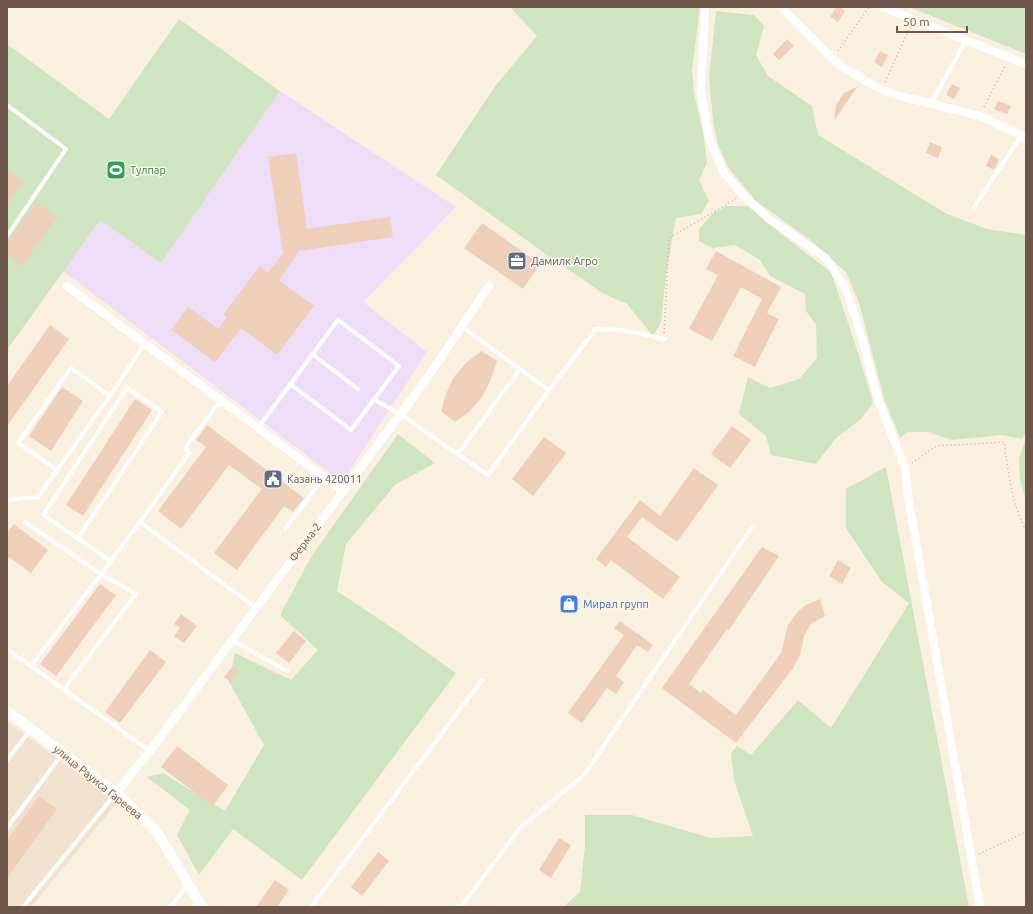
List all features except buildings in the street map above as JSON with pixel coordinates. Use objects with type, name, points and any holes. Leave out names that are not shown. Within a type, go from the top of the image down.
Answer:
[{"type":"street","points":[[705,7],[701,93],[709,138],[724,172],[743,195],[769,219],[826,258],[845,287],[859,328],[878,399],[905,468],[908,496],[933,631],[980,907]]},
{"type":"street","points":[[781,7],[832,59],[844,68],[882,90],[980,116],[1023,137]]},
{"type":"street","points":[[882,7],[1026,64]]},
{"type":"street","points":[[68,286],[343,490]]},
{"type":"street","name":"Ферма-2","points":[[116,794],[150,751],[231,640],[428,377],[489,286]]},
{"type":"street","name":"улица Рауиса Гареева","points":[[7,711],[116,794],[157,832],[202,907]]},
{"type":"lane","points":[[931,104],[966,40]]},
{"type":"lane","points":[[7,105],[66,149],[7,236]]},
{"type":"lane","points":[[974,207],[1023,137]]},
{"type":"lane","points":[[258,428],[290,384],[312,354],[338,320],[399,366],[350,430],[290,384]]},
{"type":"lane","points":[[462,326],[549,390]]},
{"type":"lane","points":[[373,399],[400,414],[488,475],[549,390],[596,329],[624,330],[664,339]]},
{"type":"lane","points":[[7,500],[38,497],[110,396],[145,343]]},
{"type":"lane","points":[[312,354],[358,389]]},
{"type":"lane","points":[[57,470],[18,443],[71,368],[110,396]]},
{"type":"lane","points":[[458,454],[520,369]]},
{"type":"lane","points":[[78,538],[162,412],[127,388],[43,515],[111,561]]},
{"type":"lane","points":[[31,666],[140,522],[189,453],[185,448],[221,400]]},
{"type":"lane","points":[[285,529],[324,476]]},
{"type":"lane","points":[[25,522],[101,574],[136,594],[64,689]]},
{"type":"lane","points":[[140,522],[256,608]]},
{"type":"lane","points":[[461,907],[521,826],[584,775],[752,527]]},
{"type":"lane","points":[[231,640],[287,671]]},
{"type":"lane","points":[[7,649],[150,751]]},
{"type":"lane","points":[[311,907],[482,680]]},
{"type":"lane","points":[[7,760],[31,729]]},
{"type":"lane","points":[[7,828],[62,753]]},
{"type":"lane","points":[[23,907],[116,794]]},
{"type":"lane","points":[[171,907],[189,884]]},
{"type":"path","points":[[832,59],[869,7]]},
{"type":"path","points":[[882,90],[913,19]]},
{"type":"path","points":[[980,116],[1009,57]]},
{"type":"path","points":[[664,339],[669,238],[743,195]]},
{"type":"path","points":[[905,468],[936,446],[1004,442],[1008,473],[1021,521],[1026,530]]},
{"type":"path","points":[[971,858],[1026,832]]},
{"type":"shaded area","points":[[280,91],[456,207],[363,302],[427,352],[342,482],[63,271],[100,220],[161,263]]},
{"type":"shaded area","points":[[7,721],[116,804],[31,907],[7,907]]},
{"type":"green space","points":[[510,7],[700,7],[692,71],[694,93],[703,132],[707,163],[699,180],[709,201],[701,214],[676,218],[666,275],[661,322],[653,336],[627,304],[604,294],[436,175],[496,85],[537,36]]},
{"type":"green space","points":[[909,7],[1026,7],[1026,54]]},
{"type":"green space","points":[[716,11],[754,15],[764,26],[756,55],[768,76],[812,106],[818,135],[947,214],[987,229],[1026,235],[1026,432],[1022,439],[1002,435],[952,440],[929,432],[908,432],[900,438],[884,398],[859,303],[846,272],[809,239],[756,201],[728,167],[718,145],[713,121],[709,78]]},
{"type":"green space","name":"Тулпар","points":[[179,19],[280,91],[161,263],[100,220],[7,350],[7,44],[109,119]]},
{"type":"green space","points":[[727,206],[748,206],[780,233],[831,272],[873,403],[861,419],[836,438],[816,464],[771,455],[766,436],[739,414],[748,377],[770,388],[799,379],[817,358],[816,325],[806,311],[805,294],[770,276],[760,260],[735,245],[712,248],[699,241],[699,229],[714,212]]},
{"type":"green space","points":[[398,434],[435,463],[395,485],[346,544],[337,591],[456,673],[302,880],[233,829],[199,875],[177,835],[190,810],[147,777],[163,773],[225,811],[264,745],[229,682],[235,653],[291,680],[318,650],[280,615],[311,557]]},
{"type":"green space","points":[[1026,439],[1026,500],[1020,480],[1019,458]]},
{"type":"green space","points":[[886,467],[969,907],[563,907],[580,892],[585,846],[585,815],[632,815],[711,838],[753,836],[734,780],[731,753],[737,746],[751,755],[798,700],[831,728],[909,603],[882,582],[846,528],[846,489]]},
{"type":"place","name":"Тулпар","points":[[116,170]]},
{"type":"place","name":"Дамилк Агро","points":[[517,261]]},
{"type":"place","name":"Казань 420011","points":[[273,479]]},
{"type":"place","name":"Мирал групп","points":[[569,604]]}]
